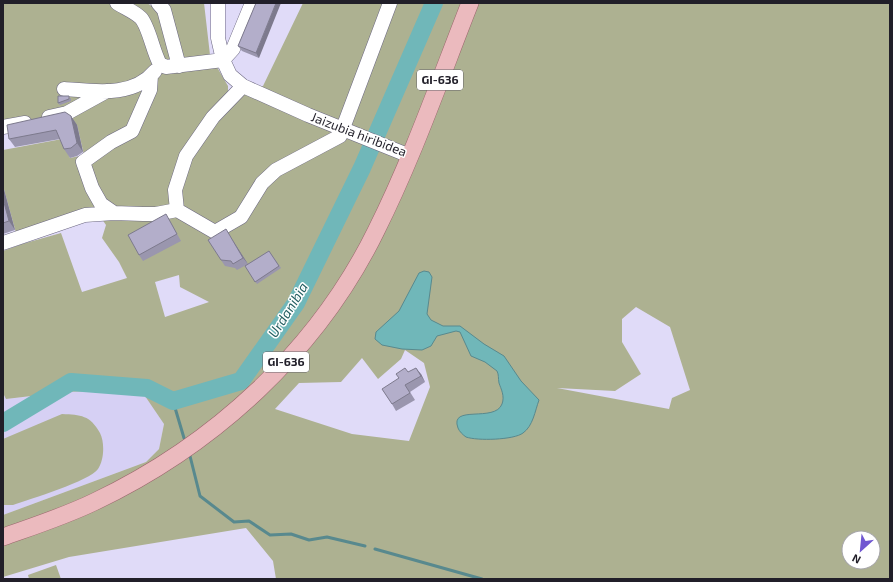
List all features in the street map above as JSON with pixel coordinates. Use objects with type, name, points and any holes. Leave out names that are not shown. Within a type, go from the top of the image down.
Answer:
[{"type":"main road","name":"Jaizubia hiribidea","points":[[410,156],[470,3]]},
{"type":"main road","name":"GI-636","points":[[3,537],[92,503],[124,487],[189,448],[219,425],[246,401],[284,364],[304,341],[344,287],[376,232],[410,156]]},
{"type":"street","points":[[117,3],[140,18],[145,24],[155,55],[160,64],[166,67],[223,60],[233,49],[252,3]]},
{"type":"street","points":[[158,3],[164,10],[179,66]]},
{"type":"street","name":"Jaizubia hiribidea","points":[[218,3],[218,38],[223,60],[230,75],[242,86],[410,156]]},
{"type":"street","points":[[3,243],[85,215],[114,213],[156,214],[177,210],[214,232],[241,217],[262,183],[276,170],[340,136],[390,3]]},
{"type":"street","points":[[64,89],[107,91],[130,89],[151,76],[160,64]]},
{"type":"street","points":[[114,213],[101,204],[92,188],[83,162],[111,142],[132,131],[150,90],[151,76]]},
{"type":"street","points":[[177,210],[175,190],[186,156],[213,117],[242,86]]},
{"type":"street","points":[[3,127],[67,113],[107,91]]},
{"type":"shaded area","points":[[3,3],[147,3],[158,10],[163,3],[204,3],[210,55],[228,86],[228,102],[263,86],[303,3],[890,3],[890,579],[276,579],[273,561],[246,528],[69,557],[3,577],[3,515],[146,462],[159,449],[164,424],[145,396],[116,390],[65,392],[6,399],[3,393],[3,251],[61,233],[82,292],[127,278],[119,262],[102,238],[106,225],[95,209],[16,233],[3,186],[3,150],[62,139],[70,158],[84,155],[77,125],[3,132]],"holes":[[[179,275],[180,287],[209,302],[165,317],[155,282]],[[636,307],[670,327],[690,390],[672,398],[669,409],[557,388],[615,391],[641,374],[622,342],[622,319]],[[405,350],[424,363],[430,387],[409,441],[352,434],[275,409],[299,383],[341,382],[362,358],[378,379],[401,359]]]},
{"type":"shaded area","points":[[424,271],[429,272],[432,277],[427,314],[431,320],[443,326],[460,326],[484,344],[504,356],[521,381],[539,400],[531,422],[523,433],[512,437],[478,439],[466,437],[459,430],[457,421],[460,417],[466,415],[483,414],[498,410],[502,404],[503,398],[497,371],[485,362],[471,356],[460,332],[456,331],[437,336],[431,346],[422,350],[402,349],[382,345],[375,339],[376,332],[399,311],[419,273]]},
{"type":"shaded area","points":[[116,390],[145,395],[164,424],[159,449],[146,462],[3,515],[3,393],[6,399],[65,392]]},
{"type":"shaded area","points":[[62,414],[75,415],[89,419],[100,433],[102,437],[103,456],[98,469],[84,479],[59,489],[13,505],[3,505],[3,439]]},
{"type":"shaded area","points":[[56,565],[61,579],[29,579],[28,575]]},
{"type":"building","points":[[256,3],[276,3],[256,53],[238,46]]},
{"type":"building","points":[[58,96],[69,96],[69,99],[58,103]]},
{"type":"building","points":[[65,112],[71,116],[77,143],[71,148],[64,149],[56,130],[9,139],[7,125]]},
{"type":"building","points":[[3,199],[9,221],[3,223]]},
{"type":"building","points":[[166,214],[177,234],[139,255],[128,235]]},
{"type":"building","points":[[226,229],[243,258],[233,264],[231,261],[221,260],[208,240]]},
{"type":"building","points":[[269,251],[279,266],[255,282],[245,266]]},
{"type":"building","points":[[405,368],[408,372],[416,368],[421,376],[405,385],[410,393],[392,404],[382,389],[399,378],[396,374]]},
{"type":"waterway","name":"Urdanibia","points":[[3,423],[71,382],[147,388],[173,401],[241,381],[296,303],[362,168],[434,3]]},
{"type":"waterway","points":[[173,401],[184,438]]},
{"type":"waterway","points":[[190,456],[200,496],[234,522],[249,521],[270,535],[291,534],[309,540],[327,537],[365,546]]},
{"type":"waterway","points":[[375,549],[482,579]]}]
